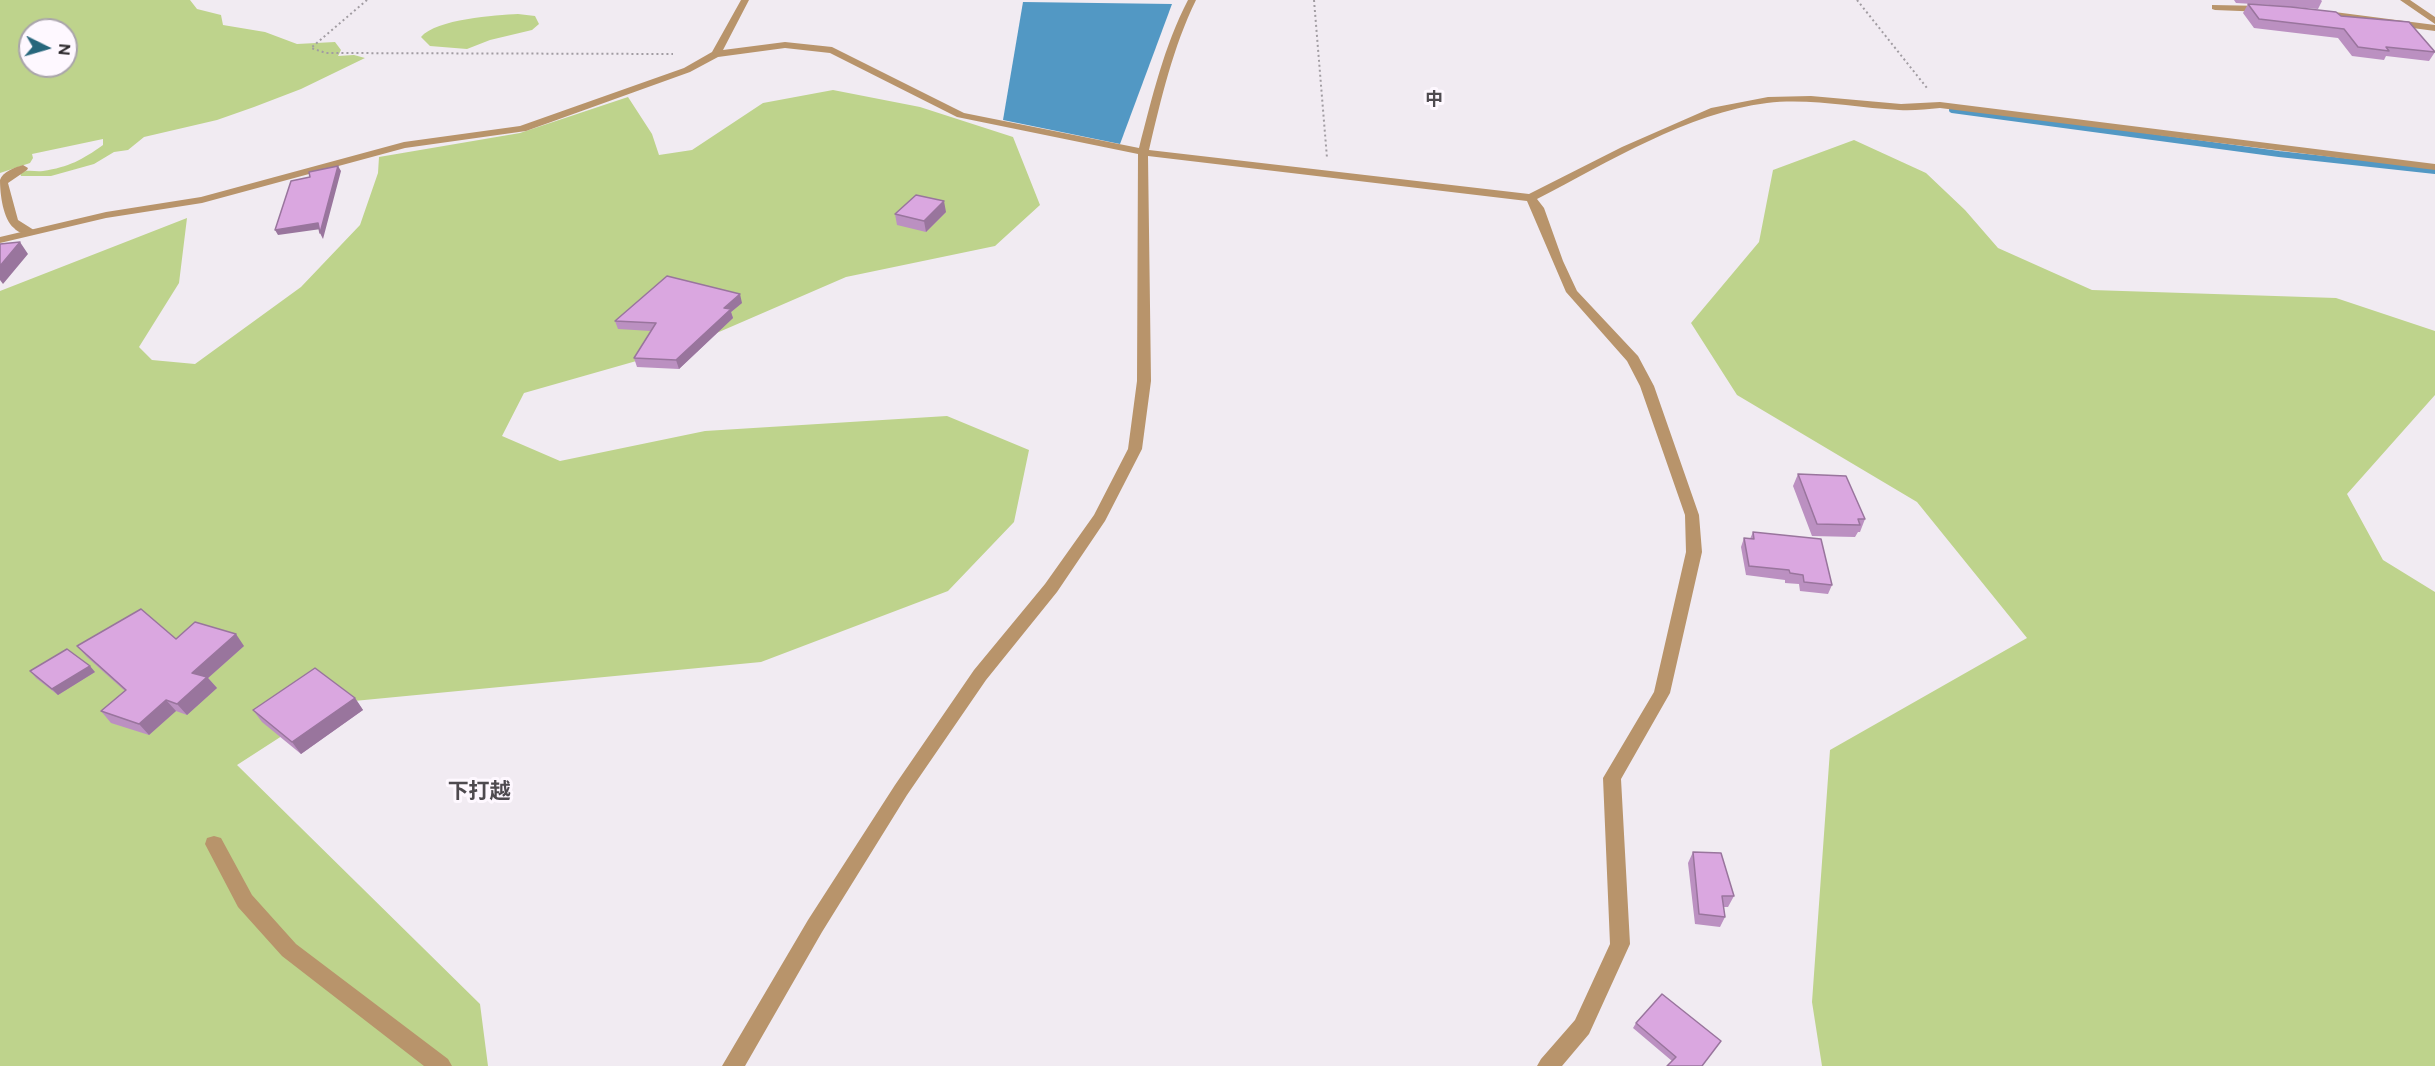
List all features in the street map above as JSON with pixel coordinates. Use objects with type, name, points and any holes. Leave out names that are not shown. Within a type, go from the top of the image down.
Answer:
[{"type":"street","points":[[716,54],[745,0]]},
{"type":"street","points":[[733,1066],[815,926],[901,790],[980,675],[1051,588],[1094,525],[1135,449],[1144,381],[1143,152],[1158,93],[1184,16],[1192,0]]},
{"type":"street","points":[[2404,0],[2435,21]]},
{"type":"street","points":[[2215,7],[2274,9]]},
{"type":"street","points":[[2305,12],[2435,28]]},
{"type":"street","points":[[0,240],[106,215],[202,200],[404,145],[522,129],[687,70],[716,54],[785,45],[832,50],[961,116],[1143,152],[1531,198],[1626,149],[1711,111],[1768,100],[1811,99],[1901,107],[1940,105],[2252,146],[2435,167]]},
{"type":"street","points":[[23,168],[3,183],[14,225],[19,230],[31,232]]},
{"type":"street","points":[[1531,198],[1538,208],[1557,261],[1572,292],[1633,359],[1647,386],[1692,515],[1694,552],[1662,693],[1612,778],[1620,945],[1582,1027],[1548,1066]]},
{"type":"street","points":[[214,844],[245,901],[289,950],[441,1066]]},
{"type":"path","points":[[367,0],[311,48],[326,53],[716,54]]},
{"type":"path","points":[[1314,0],[1328,174]]},
{"type":"path","points":[[1857,0],[1940,105]]},
{"type":"green space","points":[[0,0],[190,0],[197,9],[221,15],[223,25],[265,32],[297,44],[335,42],[341,50],[338,56],[354,55],[365,58],[301,89],[254,107],[217,120],[144,137],[128,150],[114,152],[94,164],[51,176],[21,176],[20,173],[43,171],[75,162],[103,145],[103,139],[32,154],[33,158],[30,163],[0,173]]},
{"type":"green space","points":[[518,14],[535,16],[539,24],[532,30],[490,40],[467,49],[430,46],[421,37],[439,26],[452,22]]},
{"type":"green space","points":[[833,90],[920,107],[1013,137],[1040,205],[995,246],[846,277],[682,348],[524,393],[502,436],[560,461],[705,431],[947,416],[1029,450],[1014,522],[948,591],[761,662],[333,703],[237,765],[480,1004],[488,1066],[0,1066],[0,291],[187,218],[179,283],[139,347],[152,360],[195,364],[301,287],[360,225],[378,173],[379,157],[520,133],[628,97],[652,134],[659,155],[692,150],[763,103]]},
{"type":"green space","points":[[1854,140],[1926,173],[1965,210],[1998,248],[2092,290],[2336,298],[2435,331],[2435,395],[2347,494],[2383,560],[2435,592],[2435,1066],[1822,1066],[1812,1002],[1830,750],[2027,638],[1917,502],[1737,395],[1691,323],[1759,242],[1773,170]]},
{"type":"water","points":[[1023,2],[1172,4],[1120,144],[1003,120]]},
{"type":"building","points":[[2248,4],[2336,12],[2341,16],[2409,22],[2435,52],[2386,47],[2389,51],[2358,47],[2344,29],[2259,19]]},
{"type":"building","points":[[338,166],[320,233],[318,223],[275,230],[291,181],[310,177],[309,172]]},
{"type":"building","points":[[916,195],[944,201],[924,221],[895,214]]},
{"type":"building","points":[[20,242],[0,266],[0,244]]},
{"type":"building","points":[[667,276],[740,294],[724,308],[731,309],[676,360],[634,358],[656,323],[615,321]]},
{"type":"building","points":[[1798,474],[1846,476],[1865,519],[1858,519],[1860,525],[1817,524]]},
{"type":"building","points":[[1753,532],[1821,539],[1832,585],[1804,582],[1803,575],[1790,573],[1789,570],[1749,566],[1744,538],[1754,539]]},
{"type":"building","points":[[141,609],[176,639],[195,622],[236,634],[192,673],[207,677],[177,704],[166,700],[139,724],[101,711],[126,690],[77,646]]},
{"type":"building","points":[[67,649],[90,666],[52,689],[30,671]]},
{"type":"building","points":[[315,668],[355,698],[292,742],[253,710]]},
{"type":"building","points":[[1693,852],[1721,853],[1734,896],[1722,896],[1725,917],[1699,914]]},
{"type":"building","points":[[1662,994],[1721,1041],[1702,1066],[1667,1066],[1676,1057],[1636,1023]]},
{"type":"waterway","points":[[1952,110],[2279,154],[2435,171]]},
{"type":"district","name":"中","points":[[1434,100]]},
{"type":"district","name":"下打越","points":[[479,792]]}]
